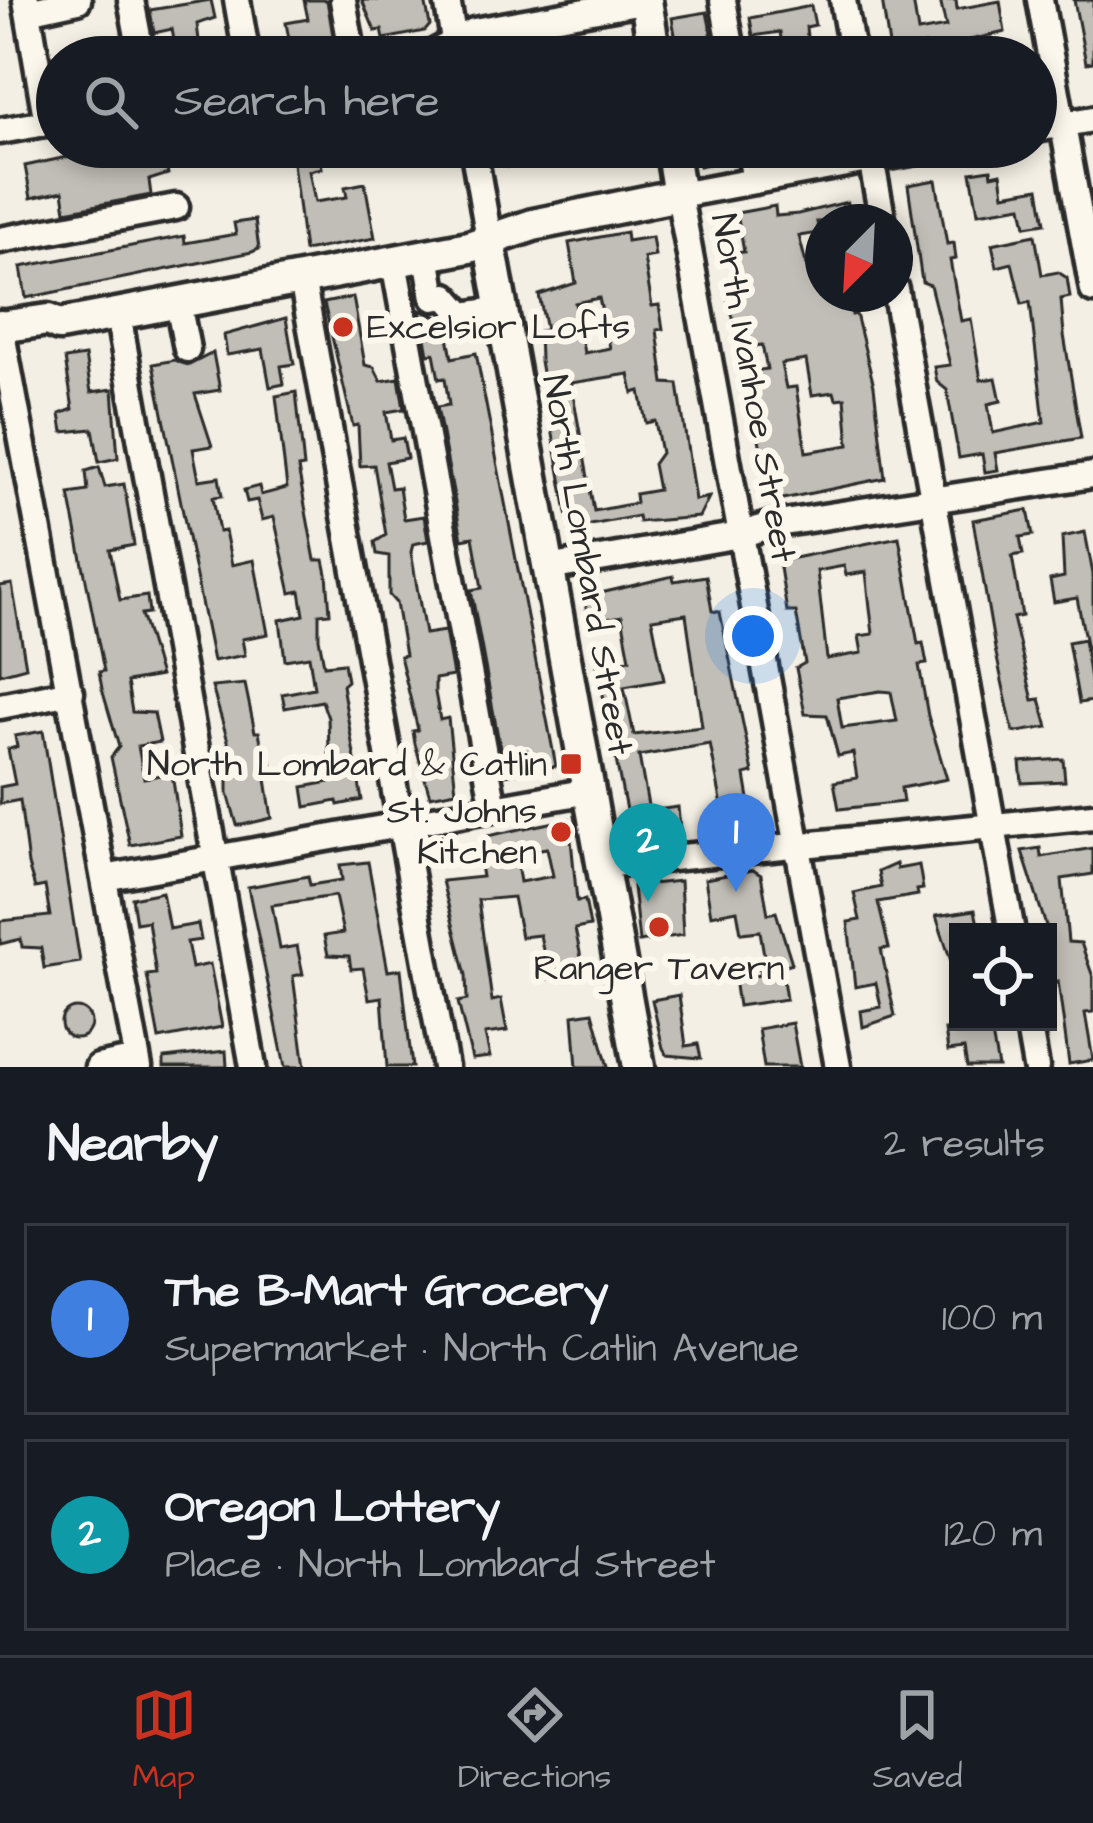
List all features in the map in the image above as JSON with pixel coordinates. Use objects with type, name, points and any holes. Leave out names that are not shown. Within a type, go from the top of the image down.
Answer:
[{"type":"main road","points":[[647,0],[653,36]]},
{"type":"main road","name":"North Ivanhoe Street","points":[[674,168],[679,195]]},
{"type":"main road","points":[[2,333],[50,335],[59,325],[394,262],[679,195]]},
{"type":"main road","name":"North Lombard Street","points":[[489,239],[639,1067]]},
{"type":"street","points":[[36,48],[27,6],[77,0]]},
{"type":"street","points":[[131,0],[138,36]]},
{"type":"street","points":[[237,0],[243,36]]},
{"type":"street","points":[[343,0],[349,36]]},
{"type":"street","points":[[447,0],[453,36]]},
{"type":"street","points":[[469,36],[474,31],[647,0]]},
{"type":"street","points":[[723,0],[729,36]]},
{"type":"street","points":[[843,0],[849,36]]},
{"type":"street","points":[[1040,0],[1047,36]]},
{"type":"street","points":[[1057,92],[1093,290]]},
{"type":"street","points":[[1057,125],[1093,119]]},
{"type":"street","points":[[0,130],[36,124]]},
{"type":"street","name":"North Lombard Street","points":[[477,168],[489,239]]},
{"type":"street","points":[[752,168],[754,181]]},
{"type":"street","points":[[679,195],[808,168]]},
{"type":"street","points":[[873,168],[880,204]]},
{"type":"street","name":"North Ivanhoe Street","points":[[679,195],[838,1067]]},
{"type":"street","points":[[0,240],[176,207]]},
{"type":"street","points":[[427,255],[434,298],[446,296],[463,315],[502,309]]},
{"type":"street","points":[[394,262],[494,808]]},
{"type":"street","points":[[302,279],[445,1067]]},
{"type":"street","points":[[178,303],[187,349]]},
{"type":"street","points":[[899,312],[1010,923]]},
{"type":"street","points":[[118,314],[254,1067]]},
{"type":"street","points":[[2,333],[138,1063],[98,1067]]},
{"type":"street","points":[[548,568],[740,535],[771,525],[1093,475]]},
{"type":"street","points":[[0,706],[71,692]]},
{"type":"street","points":[[104,878],[589,791]]},
{"type":"street","points":[[602,865],[1093,816]]},
{"type":"street","points":[[1030,1031],[1036,1067]]},
{"type":"building","points":[[211,0],[215,18],[197,24],[198,36],[173,36],[172,29],[154,33],[150,10]]},
{"type":"building","points":[[304,0],[327,0],[333,36],[288,36],[286,23],[308,19]]},
{"type":"building","points":[[362,0],[425,0],[430,25],[425,31],[383,36],[382,30],[375,31]]},
{"type":"building","points":[[882,0],[913,0],[918,32],[946,27],[940,0],[956,0],[957,9],[1000,1],[1005,32],[888,36]]},
{"type":"building","points":[[1074,0],[1093,0],[1093,62],[1086,63]]},
{"type":"building","points":[[811,6],[815,25],[806,27],[807,36],[781,36],[780,32],[753,36],[750,18]]},
{"type":"building","points":[[707,12],[712,36],[675,36],[672,18]]},
{"type":"building","points":[[25,166],[167,168],[168,174],[149,180],[151,195],[66,211],[63,191],[31,198]]},
{"type":"building","points":[[294,168],[322,168],[309,171],[315,202],[347,197],[345,187],[365,183],[375,238],[304,251]]},
{"type":"building","points":[[991,169],[992,175],[1001,173],[1004,194],[1039,188],[1045,223],[1026,226],[1022,206],[978,213],[971,172]]},
{"type":"building","points":[[936,180],[947,244],[954,243],[956,259],[950,260],[961,321],[971,319],[981,380],[996,378],[1001,401],[988,404],[993,433],[1044,422],[1030,302],[1022,304],[1012,263],[997,267],[992,244],[1035,235],[1042,275],[1058,272],[1067,278],[1070,297],[1061,299],[1064,335],[1081,438],[995,453],[998,470],[985,472],[982,454],[959,458],[947,390],[937,382],[934,367],[950,365],[930,285],[922,282],[908,185]]},
{"type":"building","points":[[775,206],[776,216],[805,212],[805,235],[799,236],[805,260],[805,312],[856,314],[874,386],[885,478],[773,501],[765,481],[774,478],[767,453],[762,454],[747,378],[747,372],[767,369],[762,345],[742,348],[728,301],[743,298],[735,253],[744,252],[737,213]],"holes":[[[806,360],[812,395],[834,392],[836,399],[845,398],[849,445],[806,452],[796,387],[786,388],[781,364]]]},
{"type":"building","points":[[255,220],[259,249],[252,252],[26,298],[21,267],[184,236],[185,243],[236,234],[234,223]]},
{"type":"building","points":[[626,232],[627,241],[652,237],[655,256],[644,258],[652,306],[659,305],[663,329],[657,330],[664,383],[678,384],[695,500],[709,497],[699,517],[639,522],[638,516],[570,529],[540,361],[539,331],[546,330],[539,295],[576,283],[569,243]],"holes":[[[599,298],[610,348],[584,353],[575,303]],[[629,374],[633,393],[640,391],[646,423],[655,421],[661,453],[653,464],[658,490],[635,494],[636,503],[594,511],[571,383]]]},
{"type":"building","points":[[353,297],[365,365],[374,367],[381,381],[399,378],[404,409],[386,412],[391,440],[403,438],[407,458],[386,462],[391,488],[399,487],[404,519],[424,516],[428,541],[413,544],[411,552],[425,634],[445,631],[453,676],[435,679],[435,692],[440,720],[448,718],[456,791],[430,796],[415,744],[413,731],[418,730],[400,656],[405,655],[396,603],[389,595],[389,556],[377,554],[375,542],[386,535],[374,465],[360,466],[358,425],[353,426],[324,303]]},
{"type":"building","points":[[420,310],[445,320],[452,358],[476,353],[556,766],[505,775],[471,590],[482,588],[473,537],[462,539],[437,407],[449,405],[445,378],[439,379],[434,353],[428,354]]},
{"type":"building","points":[[286,318],[294,364],[281,366],[284,384],[270,387],[263,349],[227,355],[224,335]]},
{"type":"building","points":[[213,353],[220,390],[195,394],[212,446],[193,449],[199,480],[219,477],[222,496],[213,497],[219,532],[225,531],[232,565],[254,560],[268,634],[242,639],[245,655],[213,661],[153,364],[175,360],[189,365]]},
{"type":"building","points":[[85,356],[91,392],[113,389],[118,458],[99,462],[93,429],[63,432],[60,414],[73,409],[65,359]]},
{"type":"building","points":[[296,392],[304,467],[298,468],[315,560],[324,560],[327,574],[330,613],[319,614],[319,638],[324,665],[344,663],[347,681],[342,685],[362,800],[338,805],[337,801],[306,807],[303,787],[330,782],[328,718],[322,701],[285,708],[282,694],[314,688],[309,656],[285,660],[280,620],[304,615],[300,591],[291,593],[274,517],[262,520],[257,500],[247,502],[244,490],[259,486],[261,495],[287,488],[276,396]]},
{"type":"building","points":[[99,467],[105,487],[124,484],[134,545],[110,550],[120,600],[147,596],[149,613],[141,614],[160,676],[127,682],[132,712],[154,713],[160,742],[138,746],[144,778],[172,773],[181,836],[130,845],[111,757],[119,747],[102,689],[99,672],[104,671],[69,494],[88,491],[86,471]]},
{"type":"building","points":[[1028,510],[1033,535],[1020,537],[1023,554],[1012,556],[1022,616],[1013,618],[1033,700],[1040,699],[1048,727],[1018,732],[1013,731],[995,649],[973,520]]},
{"type":"building","points":[[1085,532],[1093,574],[1093,649],[1087,649],[1077,598],[1054,602],[1050,580],[1064,577],[1062,537]]},
{"type":"building","points":[[899,537],[918,644],[923,643],[927,664],[919,665],[928,716],[947,779],[901,788],[903,802],[839,809],[834,782],[857,778],[853,753],[838,756],[827,715],[805,714],[796,668],[805,663],[796,612],[787,612],[779,561]],"holes":[[[844,566],[846,575],[866,572],[873,634],[859,636],[862,653],[827,659],[817,571]],[[891,692],[897,721],[842,728],[837,698]]]},
{"type":"building","points":[[673,576],[674,581],[706,576],[712,611],[720,612],[753,773],[745,775],[752,817],[725,821],[710,744],[639,756],[649,811],[678,807],[680,830],[631,835],[597,665],[630,659],[622,616],[589,622],[584,597]],"holes":[[[686,614],[702,727],[634,735],[624,687],[664,680],[652,619]]]},
{"type":"building","points":[[12,584],[26,667],[0,674],[0,586]]},
{"type":"building","points":[[1084,639],[1093,701],[1079,703],[1068,642]]},
{"type":"building","points":[[245,684],[265,763],[271,762],[274,778],[266,779],[272,818],[237,825],[228,793],[228,741],[212,687]]},
{"type":"building","points":[[43,731],[80,962],[44,968],[41,948],[22,947],[21,939],[0,944],[0,921],[50,916],[45,886],[35,888],[28,865],[20,800],[0,804],[0,787],[15,784],[8,749],[17,747],[15,736]]},
{"type":"building","points":[[1063,759],[1065,781],[1022,783],[1020,762]]},
{"type":"building","points":[[569,819],[577,901],[585,900],[590,926],[575,929],[582,962],[569,964],[571,975],[549,979],[540,935],[521,937],[513,897],[478,900],[492,1001],[501,999],[507,1031],[485,1034],[490,1057],[472,1059],[458,1002],[467,1000],[466,975],[442,881],[482,877],[478,853],[487,836]],"holes":[[[547,848],[553,876],[520,882],[515,853]]]},
{"type":"building","points":[[1040,848],[1041,857],[1093,848],[1093,874],[1062,879],[1068,942],[1081,943],[1093,977],[1093,1012],[1085,1013],[1093,1060],[1069,1064],[1057,981],[1057,923],[1045,923],[1022,851]]},
{"type":"building","points":[[368,862],[388,971],[401,969],[412,1067],[387,1067],[382,997],[369,999],[363,968],[351,969],[349,956],[328,955],[324,936],[343,933],[335,896],[272,905],[280,949],[297,946],[303,974],[293,976],[305,1067],[285,1067],[248,887],[308,876],[310,885],[342,880],[340,865]]},
{"type":"building","points":[[896,864],[897,869],[919,865],[923,889],[917,890],[918,895],[878,902],[889,948],[881,949],[895,1016],[863,1027],[861,1011],[881,1007],[876,983],[855,987],[848,922],[860,920],[854,893],[881,887],[878,872]]},
{"type":"building","points":[[753,870],[761,875],[768,914],[776,912],[792,963],[781,967],[786,999],[738,1006],[734,979],[760,975],[758,962],[765,961],[760,931],[741,933],[737,910],[711,915],[705,879]]},
{"type":"building","points":[[680,881],[683,935],[639,942],[633,886]]},
{"type":"building","points":[[162,892],[169,929],[198,924],[201,940],[187,942],[192,968],[210,964],[222,1027],[159,1039],[147,975],[156,974],[148,921],[136,923],[132,898]]},
{"type":"building","points":[[975,910],[978,923],[949,923],[949,955],[936,916]]},
{"type":"building","points":[[679,995],[686,1046],[698,1044],[701,1058],[667,1055],[663,1048],[652,1000]]},
{"type":"building","points":[[76,1008],[87,1012],[91,1023],[87,1034],[76,1038],[65,1034],[61,1023],[65,1012]]},
{"type":"building","points":[[593,1012],[608,1067],[577,1067],[573,1015]]},
{"type":"building","points":[[792,1023],[800,1067],[764,1067],[758,1029]]},
{"type":"building","points":[[945,1030],[991,1031],[998,1067],[967,1067],[964,1049],[948,1051]]},
{"type":"building","points":[[226,1051],[227,1067],[164,1067],[164,1058]]},
{"type":"place","name":"Excelsior Lofts","points":[[343,327]]},
{"type":"place","name":"North Lombard & Catlin","points":[[571,764]]},
{"type":"place","name":"St. Johns Kitchen","points":[[561,832]]},
{"type":"place","name":"The B-Mart Grocery","points":[[736,892]]},
{"type":"place","name":"Oregon Lottery","points":[[648,902]]},
{"type":"place","name":"Ranger Tavern","points":[[659,927]]}]
